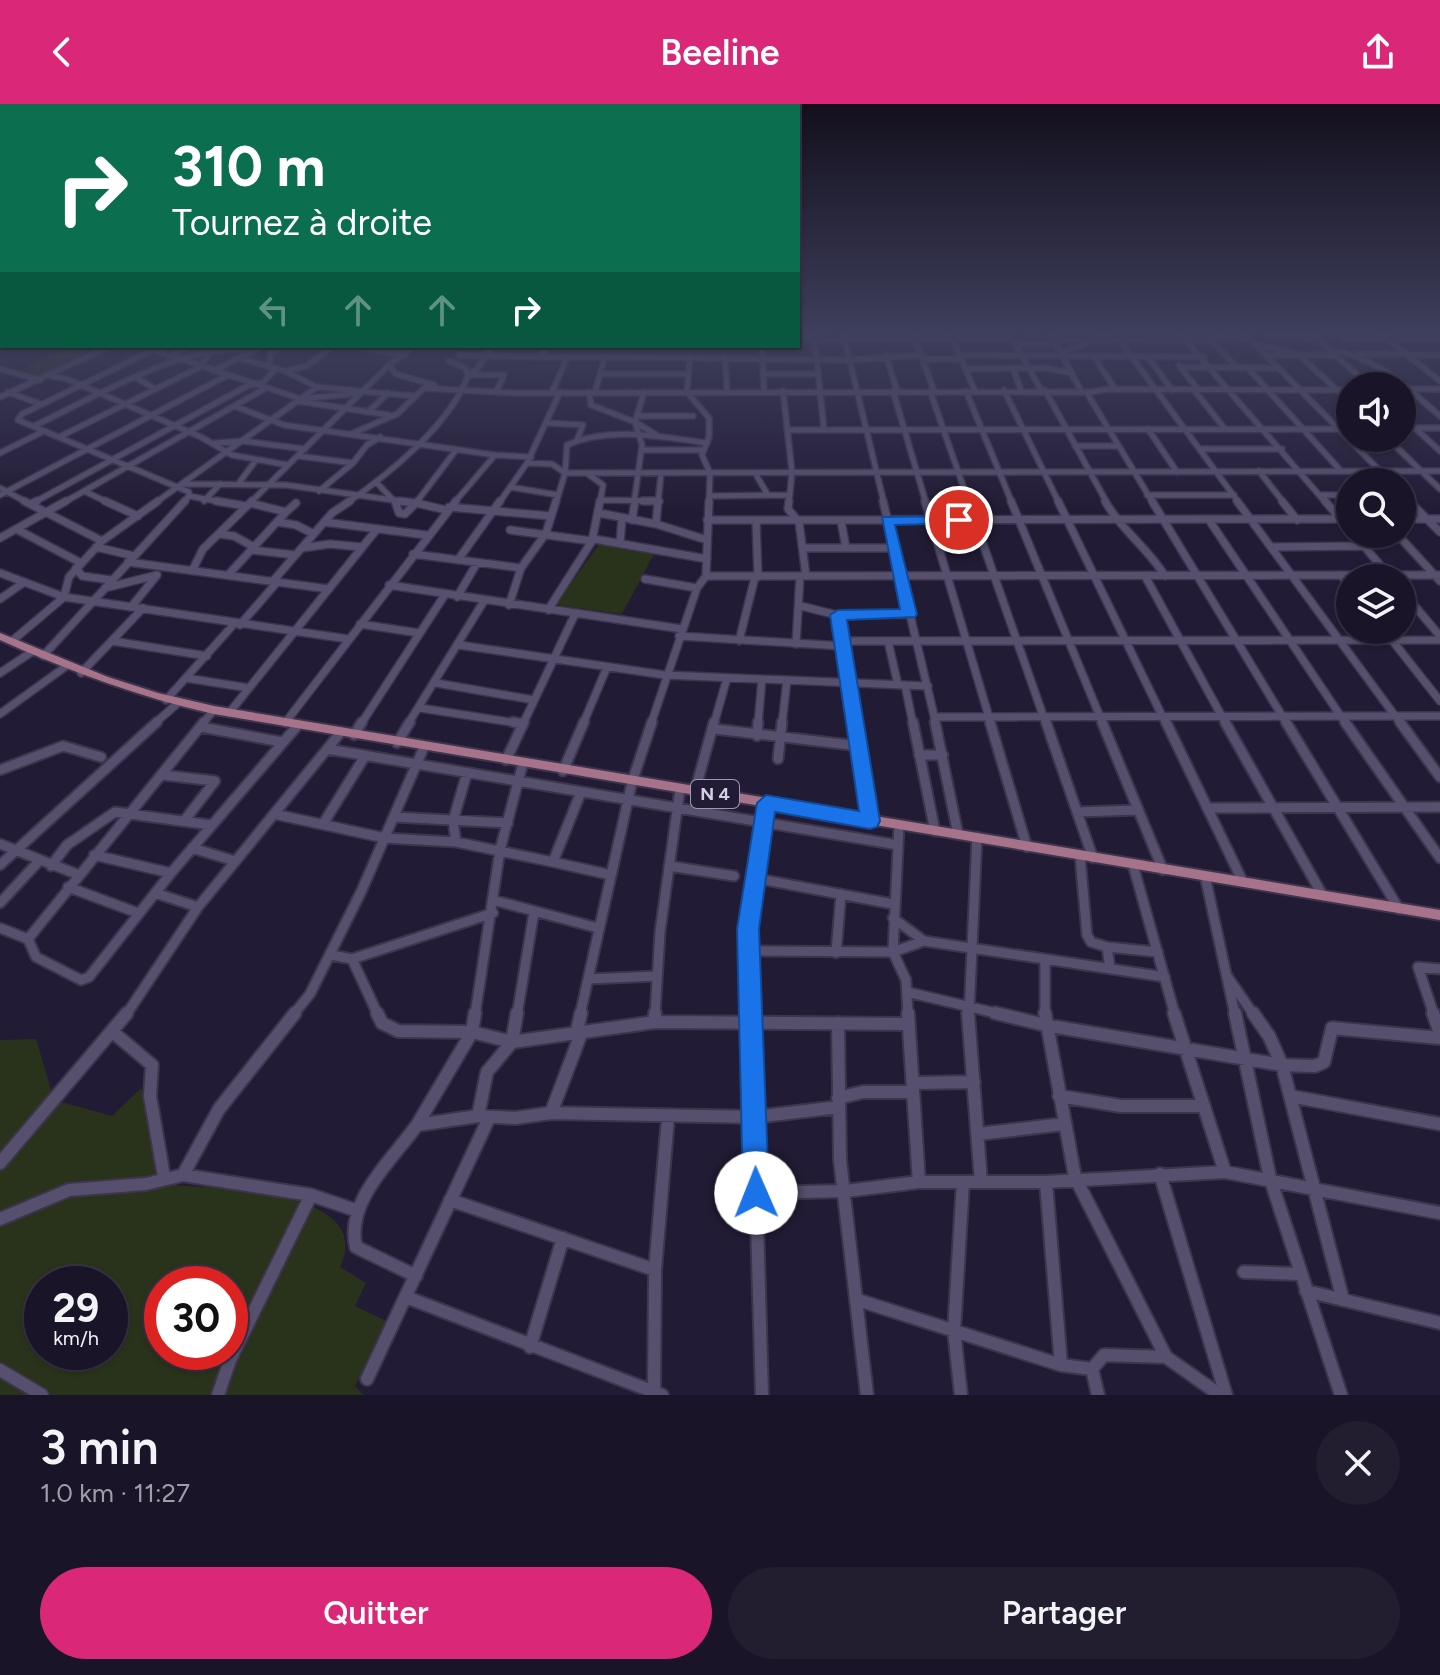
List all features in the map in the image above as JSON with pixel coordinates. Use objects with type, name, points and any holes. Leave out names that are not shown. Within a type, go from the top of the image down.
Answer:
[{"type":"main road","name":"N 4","points":[[4,638],[81,673],[166,700],[229,713],[1440,915]]},
{"type":"street","points":[[11,393],[41,405]]},
{"type":"street","points":[[65,393],[18,417],[126,467],[181,486],[189,492],[189,496]]},
{"type":"street","points":[[97,393],[213,443],[232,455],[288,465]]},
{"type":"street","points":[[34,426],[104,393]]},
{"type":"street","points":[[59,437],[147,393]]},
{"type":"street","points":[[2,492],[194,393]]},
{"type":"street","points":[[31,504],[234,393]]},
{"type":"street","points":[[0,538],[252,393]]},
{"type":"street","points":[[280,393],[299,400],[393,415]]},
{"type":"street","points":[[64,597],[64,588],[79,565],[99,544],[308,393]]},
{"type":"street","points":[[299,400],[356,393]]},
{"type":"street","points":[[193,569],[203,549],[361,393]]},
{"type":"street","points":[[368,412],[388,393]]},
{"type":"street","points":[[390,393],[413,396]]},
{"type":"street","points":[[353,433],[393,415],[417,393]]},
{"type":"street","points":[[166,700],[237,624],[324,522],[352,496],[377,483],[416,445],[461,393]]},
{"type":"street","points":[[458,560],[496,511],[529,460],[548,423],[556,393]]},
{"type":"street","points":[[577,440],[591,405],[592,393]]},
{"type":"street","points":[[632,520],[642,450],[636,419],[644,393]]},
{"type":"street","points":[[551,1113],[578,1034],[598,928],[632,782],[665,675],[697,588],[706,576],[710,473],[702,460],[709,418],[688,393]]},
{"type":"street","points":[[783,393],[792,472],[788,509],[799,522],[803,548],[796,644]]},
{"type":"street","points":[[819,393],[824,430]]},
{"type":"street","points":[[857,393],[928,686],[958,834]]},
{"type":"street","points":[[896,393],[1027,847]]},
{"type":"street","points":[[933,393],[1093,858]]},
{"type":"street","points":[[971,393],[981,429],[1163,870]]},
{"type":"street","points":[[1006,393],[1243,882]]},
{"type":"street","points":[[1045,393],[1116,520],[1153,556],[1165,576]]},
{"type":"street","points":[[1086,393],[1399,909]]},
{"type":"street","points":[[1159,393],[1336,634]]},
{"type":"street","points":[[1198,393],[1225,429]]},
{"type":"street","points":[[1234,393],[1336,514]]},
{"type":"street","points":[[1269,393],[1338,468]]},
{"type":"street","points":[[1303,393],[1336,427]]},
{"type":"street","points":[[343,396],[347,407]]},
{"type":"street","points":[[1416,397],[1440,416]]},
{"type":"street","points":[[591,405],[636,419],[659,436]]},
{"type":"street","points":[[233,406],[259,414],[269,422],[529,460],[552,464],[565,473],[1336,471]]},
{"type":"street","points":[[636,419],[693,416]]},
{"type":"street","points":[[548,423],[583,425]]},
{"type":"street","points":[[1416,428],[1440,428]]},
{"type":"street","points":[[1148,429],[1177,472]]},
{"type":"street","points":[[789,430],[1336,429]]},
{"type":"street","points":[[1416,429],[1440,451]]},
{"type":"street","points":[[0,453],[44,431]]},
{"type":"street","points":[[509,605],[521,568],[546,533],[565,473],[567,445],[577,440],[637,435],[659,436],[705,446]]},
{"type":"street","points":[[318,492],[353,463],[367,445],[380,437]]},
{"type":"street","points":[[213,443],[243,441],[305,449]]},
{"type":"street","points":[[642,450],[705,446]]},
{"type":"street","points":[[1075,446],[1118,446]]},
{"type":"street","points":[[1201,449],[1282,449]]},
{"type":"street","points":[[377,483],[395,501],[399,513],[405,514],[456,450]]},
{"type":"street","points":[[1361,452],[1377,468]]},
{"type":"street","points":[[1402,452],[1440,489]]},
{"type":"street","points":[[285,723],[426,535],[495,455]]},
{"type":"street","points":[[298,456],[353,463]]},
{"type":"street","points":[[239,483],[256,460]]},
{"type":"street","points":[[1259,471],[1297,520]]},
{"type":"street","points":[[1416,471],[1440,471]]},
{"type":"street","points":[[548,610],[593,540],[603,485],[587,473]]},
{"type":"street","points":[[755,473],[768,495]]},
{"type":"street","points":[[656,524],[661,474]]},
{"type":"street","points":[[204,501],[220,484]]},
{"type":"street","points":[[181,486],[269,485],[448,509],[551,516]]},
{"type":"street","points":[[510,487],[558,495]]},
{"type":"street","points":[[84,491],[138,516]]},
{"type":"street","points":[[2,492],[31,504],[131,559],[329,589]]},
{"type":"street","points":[[709,496],[789,495]]},
{"type":"street","points":[[1147,495],[1234,495]]},
{"type":"street","points":[[1319,495],[1336,495]]},
{"type":"street","points":[[189,496],[204,501],[286,512]]},
{"type":"street","points":[[0,673],[38,653],[91,602],[189,496]]},
{"type":"street","points":[[602,500],[659,501]]},
{"type":"street","points":[[229,574],[296,503]]},
{"type":"street","points":[[1416,508],[1440,532]]},
{"type":"street","points":[[599,513],[656,524],[707,540]]},
{"type":"street","points":[[620,543],[622,519]]},
{"type":"street","points":[[707,520],[1336,519]]},
{"type":"street","points":[[1416,519],[1440,519]]},
{"type":"street","points":[[739,641],[757,577],[756,520]]},
{"type":"street","points":[[1209,520],[1402,808],[1440,858]]},
{"type":"street","points":[[841,521],[846,548]]},
{"type":"street","points":[[277,522],[296,525],[314,534]]},
{"type":"street","points":[[324,522],[426,535]]},
{"type":"street","points":[[16,529],[79,565],[82,576],[111,580]]},
{"type":"street","points":[[229,713],[377,529]]},
{"type":"street","points":[[510,530],[620,543],[707,559]]},
{"type":"street","points":[[219,534],[234,536],[253,549],[295,555]]},
{"type":"street","points":[[302,548],[330,544],[361,547]]},
{"type":"street","points":[[1272,547],[1336,546]]},
{"type":"street","points":[[803,548],[894,548]]},
{"type":"street","points":[[1366,548],[1380,564]]},
{"type":"street","points":[[1410,548],[1438,577]]},
{"type":"street","points":[[413,554],[521,568]]},
{"type":"street","points":[[457,597],[477,563]]},
{"type":"street","points":[[132,606],[166,565]]},
{"type":"street","points":[[0,573],[64,597],[348,639]]},
{"type":"street","points":[[104,588],[157,575]]},
{"type":"street","points":[[706,576],[1336,575]]},
{"type":"street","points":[[1145,576],[1271,808],[1323,896]]},
{"type":"street","points":[[1416,577],[1438,577]]},
{"type":"street","points":[[645,579],[697,588]]},
{"type":"street","points":[[0,599],[23,583]]},
{"type":"street","points":[[389,585],[739,641],[842,644],[888,641],[1336,640]]},
{"type":"street","points":[[354,735],[444,596]]},
{"type":"street","points":[[4,638],[64,597]]},
{"type":"street","points":[[397,743],[484,601]]},
{"type":"street","points":[[801,606],[815,606],[825,614],[838,615],[909,614]]},
{"type":"street","points":[[81,673],[143,608]]},
{"type":"street","points":[[1416,608],[1440,638]]},
{"type":"street","points":[[506,760],[575,614]]},
{"type":"street","points":[[838,615],[870,821]]},
{"type":"street","points":[[360,624],[419,633]]},
{"type":"street","points":[[1416,639],[1440,638]]},
{"type":"street","points":[[112,641],[207,656]]},
{"type":"street","points":[[888,641],[919,755],[935,831]]},
{"type":"street","points":[[1343,644],[1440,777]]},
{"type":"street","points":[[1395,644],[1440,701]]},
{"type":"street","points":[[459,645],[665,675],[928,686]]},
{"type":"street","points":[[0,714],[65,667]]},
{"type":"street","points":[[563,771],[607,667]]},
{"type":"street","points":[[186,678],[249,688]]},
{"type":"street","points":[[695,791],[727,678]]},
{"type":"street","points":[[757,736],[762,679]]},
{"type":"street","points":[[778,759],[787,680]]},
{"type":"street","points":[[436,683],[534,700]]},
{"type":"street","points":[[0,865],[178,703]]},
{"type":"street","points":[[420,708],[523,724]]},
{"type":"street","points":[[28,939],[214,710]]},
{"type":"street","points":[[934,717],[1440,716]]},
{"type":"street","points":[[0,928],[28,939],[36,957],[85,979],[211,825],[298,725]]},
{"type":"street","points":[[201,727],[282,742]]},
{"type":"street","points":[[715,729],[859,746]]},
{"type":"street","points":[[0,1163],[114,1033],[198,907],[341,732]]},
{"type":"street","points":[[0,770],[63,746],[101,757]]},
{"type":"street","points":[[183,1175],[212,1120],[306,1002],[331,955],[424,747]]},
{"type":"street","points":[[327,749],[898,845]]},
{"type":"street","points":[[919,755],[943,755]]},
{"type":"street","points":[[323,824],[365,756]]},
{"type":"street","points":[[416,1276],[356,1247],[353,1240],[355,1210],[417,1125],[472,1032],[493,913],[500,850],[523,763]]},
{"type":"street","points":[[456,842],[453,821],[467,773]]},
{"type":"street","points":[[163,775],[215,781],[184,821]]},
{"type":"street","points":[[655,1022],[657,976],[680,789]]},
{"type":"street","points":[[553,862],[581,792]]},
{"type":"street","points":[[762,1395],[748,951],[754,878],[766,803]]},
{"type":"street","points":[[1207,808],[1440,807]]},
{"type":"street","points":[[1077,812],[1138,810]]},
{"type":"street","points":[[51,866],[64,848],[115,812],[211,825]]},
{"type":"street","points":[[274,814],[385,838],[456,842],[611,875]]},
{"type":"street","points":[[394,817],[508,823]]},
{"type":"street","points":[[899,826],[893,952],[905,974],[919,1182]]},
{"type":"street","points":[[977,837],[968,1007],[981,1182]]},
{"type":"street","points":[[0,844],[79,875]]},
{"type":"street","points":[[192,848],[235,861]]},
{"type":"street","points":[[94,855],[171,873]]},
{"type":"street","points":[[1080,856],[1087,935],[1091,942],[1107,947],[1158,952]]},
{"type":"street","points":[[0,903],[39,861]]},
{"type":"street","points":[[1133,865],[1184,1049],[1225,1172]]},
{"type":"street","points":[[669,866],[734,876]]},
{"type":"street","points":[[1205,876],[1270,1178],[1341,1395]]},
{"type":"street","points":[[754,878],[893,904]]},
{"type":"street","points":[[68,887],[138,913]]},
{"type":"street","points":[[155,893],[198,907]]},
{"type":"street","points":[[836,953],[841,894]]},
{"type":"street","points":[[493,900],[598,928]]},
{"type":"street","points":[[367,1379],[450,1200],[484,1117],[487,1072],[512,1042],[534,912]]},
{"type":"street","points":[[331,955],[352,959],[493,913]]},
{"type":"street","points":[[893,918],[924,941],[1165,977]]},
{"type":"street","points":[[748,951],[893,952],[924,941]]},
{"type":"street","points":[[1107,947],[1110,968]]},
{"type":"street","points":[[352,959],[384,1026],[398,1031],[472,1032],[512,1042],[655,1022],[909,1024]]},
{"type":"street","points":[[1045,959],[1045,1025],[1075,1177],[1166,1357],[1223,1395]]},
{"type":"street","points":[[907,992],[1045,1025],[1244,1060],[1315,1066],[1324,1062],[1332,1028],[1440,1036],[1435,1008],[1418,967],[1440,969]]},
{"type":"street","points":[[1226,974],[1269,1036],[1282,1065],[1343,1300]]},
{"type":"street","points":[[588,979],[657,976]]},
{"type":"street","points":[[838,1023],[840,1160],[846,1191],[867,1395]]},
{"type":"street","points":[[114,1033],[152,1065],[150,1096],[164,1177]]},
{"type":"street","points":[[417,1125],[551,1113],[755,1117],[838,1103],[863,1092],[974,1082]]},
{"type":"street","points":[[1059,1096],[1121,1106],[1204,1106]]},
{"type":"street","points":[[1290,1096],[1440,1124]]},
{"type":"street","points":[[406,1297],[656,1394],[655,1270],[668,1117]]},
{"type":"street","points":[[978,1134],[1064,1124]]},
{"type":"street","points":[[756,1193],[846,1191],[919,1182],[1046,1182],[1075,1177],[1225,1172],[1314,1186],[1440,1213]]},
{"type":"street","points":[[1160,1174],[1223,1395]]},
{"type":"street","points":[[0,1219],[69,1190],[146,1184],[164,1177],[183,1175],[311,1195],[355,1210]]},
{"type":"street","points":[[961,1395],[954,1331],[963,1182]]},
{"type":"street","points":[[1046,1182],[1061,1365]]},
{"type":"street","points":[[218,1395],[230,1360],[311,1195]]},
{"type":"street","points":[[450,1200],[655,1270]]},
{"type":"street","points":[[530,1347],[563,1238]]},
{"type":"street","points":[[1244,1272],[1300,1274]]},
{"type":"street","points":[[1306,1291],[1440,1323]]},
{"type":"street","points":[[858,1300],[1061,1365],[1092,1369]]},
{"type":"street","points":[[1092,1369],[1104,1355],[1166,1357]]},
{"type":"street","points":[[1092,1369],[1098,1395]]},
{"type":"street","points":[[0,1370],[26,1391],[42,1395]]},
{"type":"green space","points":[[600,543],[655,552],[622,614],[555,605]]},
{"type":"green space","points":[[36,1039],[54,1100],[112,1116],[141,1088],[163,1184],[283,1197],[313,1207],[335,1221],[345,1241],[340,1267],[366,1283],[355,1306],[386,1321],[355,1386],[364,1395],[0,1395],[0,1040]]},
{"type":"route","points":[[756,1193],[748,929],[766,803],[870,821],[838,615],[909,614],[887,520],[959,520]]}]
